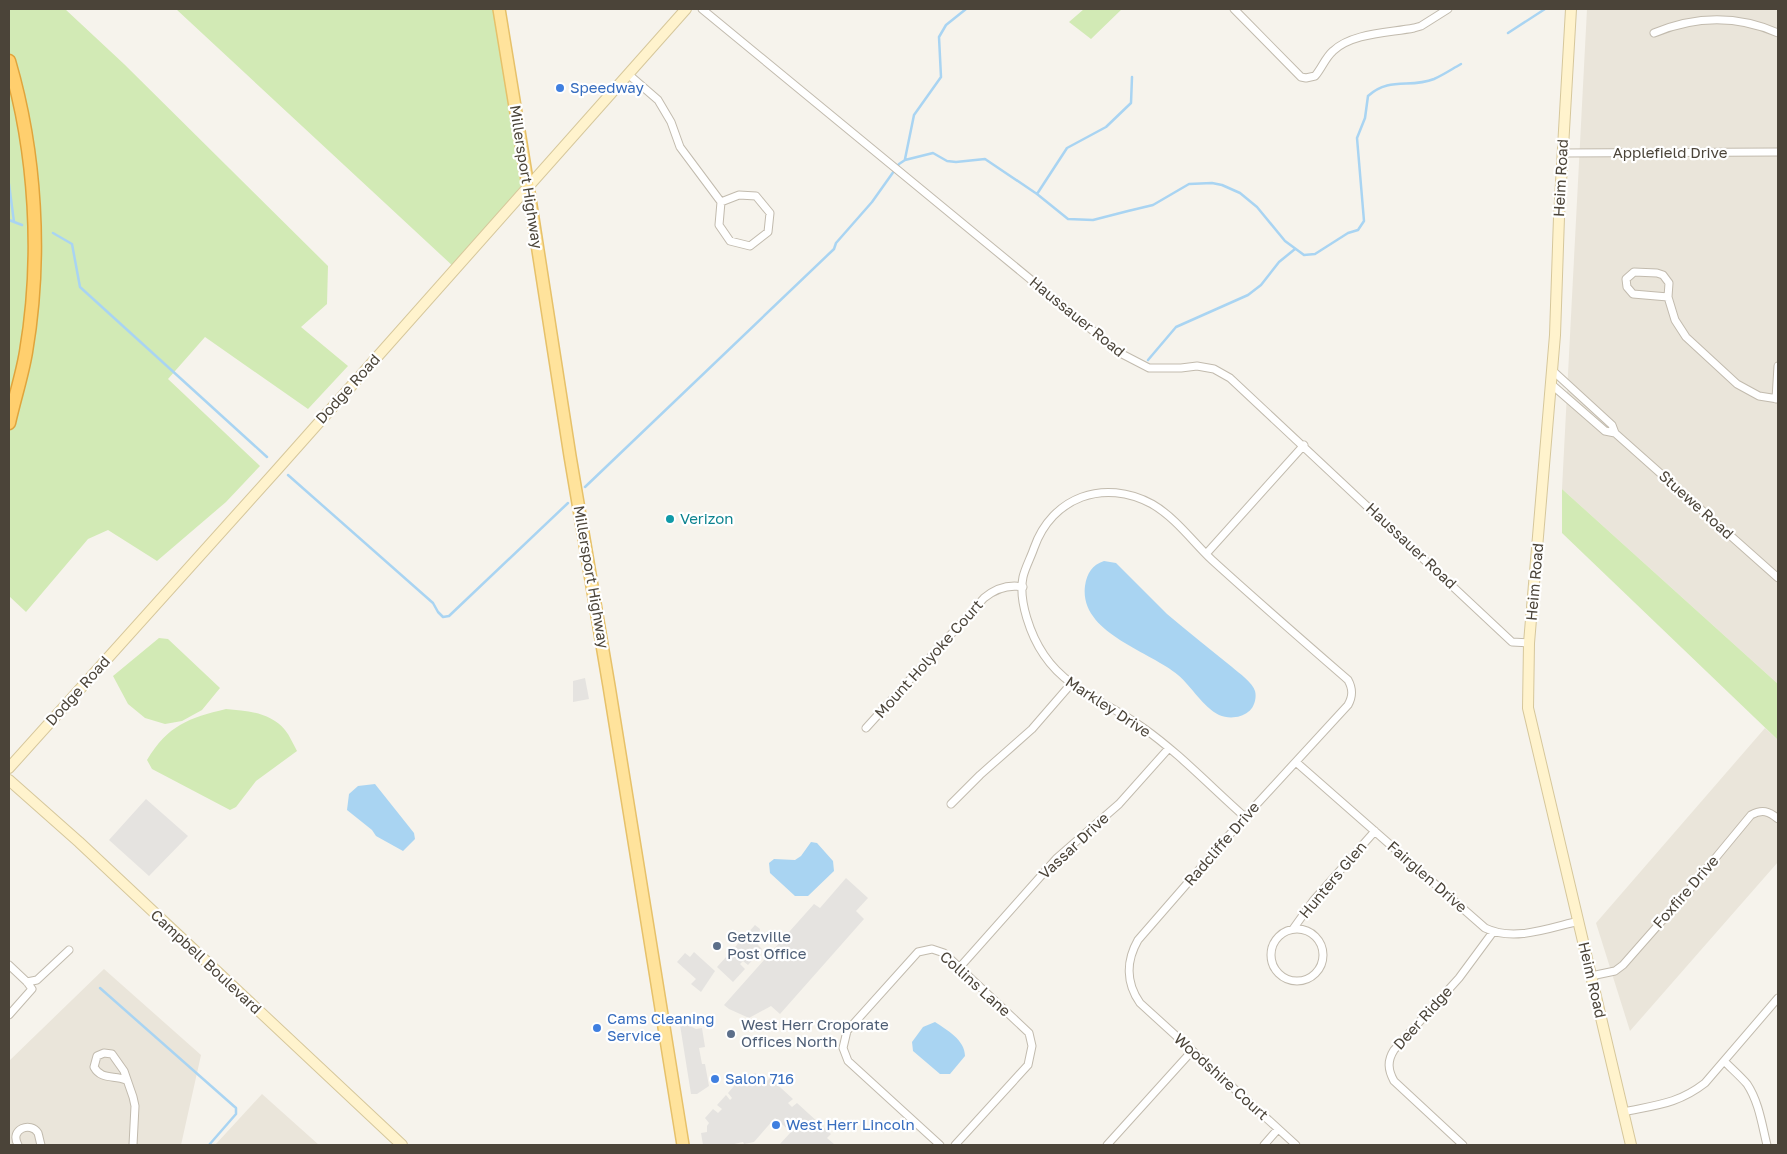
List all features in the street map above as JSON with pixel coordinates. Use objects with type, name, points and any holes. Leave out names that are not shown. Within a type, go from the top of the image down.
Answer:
[{"type":"highway","points":[[9,61],[26,132],[32,172],[34,221],[33,289],[26,353],[9,423]]},
{"type":"main road","name":"Millersport Highway","points":[[498,9],[570,456],[610,686],[682,1145]]},
{"type":"street","name":"Dodge Road","points":[[9,768],[686,9]]},
{"type":"street","name":"Haussauer Road","points":[[702,9],[1120,354],[1149,368],[1197,366],[1214,369],[1230,378],[1304,445],[1512,642],[1529,643]]},
{"type":"street","points":[[1234,9],[1301,77],[1306,78],[1315,76],[1333,50],[1351,39],[1421,26],[1448,9]]},
{"type":"street","name":"Heim Road","points":[[1571,9],[1562,153],[1557,296],[1529,643],[1528,708],[1631,1145]]},
{"type":"street","points":[[1654,33],[1681,23],[1709,20],[1749,23],[1763,26],[1778,33]]},
{"type":"street","points":[[628,74],[658,100],[672,122],[680,147],[721,202],[719,225],[730,241],[750,246],[768,232],[770,213],[756,196],[739,195],[721,202]]},
{"type":"street","name":"Applefield Drive","points":[[1562,153],[1778,152]]},
{"type":"street","points":[[1668,297],[1634,294],[1627,287],[1626,279],[1634,272],[1657,272],[1663,275],[1669,283],[1668,297],[1679,329],[1693,345],[1742,388],[1759,396],[1777,399],[1778,366]]},
{"type":"street","name":"Stuewe Road","points":[[1552,370],[1612,425],[1615,433],[1778,578]]},
{"type":"street","name":"Stuewe Road","points":[[1551,384],[1606,431],[1615,433]]},
{"type":"street","points":[[1206,554],[1304,445]]},
{"type":"street","name":"Markley Drive","points":[[1206,554],[1175,521],[1152,504],[1132,496],[1120,494],[1094,494],[1082,497],[1062,506],[1046,523],[1039,534],[1023,577],[1022,587],[1026,615],[1036,642],[1053,666],[1071,684],[1141,726],[1169,748],[1245,817]]},
{"type":"street","name":"Radcliffe Drive","points":[[1146,1010],[1135,996],[1129,978],[1128,967],[1138,940],[1245,817],[1348,706],[1354,687],[1206,554]]},
{"type":"street","name":"Mount Holyoke Court","points":[[866,728],[984,598],[996,590],[1014,585],[1022,587]]},
{"type":"street","points":[[951,804],[980,774],[1032,729],[1071,684]]},
{"type":"street","name":"Vassar Drive","points":[[960,967],[1056,859],[1119,804],[1169,748]]},
{"type":"street","name":"Fairglen Drive","points":[[1296,762],[1477,922],[1492,932]]},
{"type":"street","name":"Campbell Boulevard","points":[[9,780],[79,842],[402,1145]]},
{"type":"street","name":"Foxfire Drive","points":[[1591,976],[1615,971],[1623,965],[1689,890],[1751,815],[1762,811],[1768,812],[1778,819]]},
{"type":"street","name":"Hunters Glen","points":[[1293,928],[1309,931],[1321,942],[1323,950],[1323,959],[1316,974],[1300,981],[1283,977],[1276,971],[1272,963],[1271,954],[1277,937],[1293,928],[1313,901],[1375,831]]},
{"type":"street","points":[[1492,932],[1517,934],[1579,922]]},
{"type":"street","name":"Deer Ridge","points":[[1463,1145],[1394,1081],[1389,1062],[1394,1050],[1459,978],[1492,932]]},
{"type":"street","name":"Collins Lane","points":[[940,1145],[848,1061],[843,1048],[847,1031],[918,952],[932,949],[944,953],[1029,1033],[1032,1046],[1028,1065],[955,1145]]},
{"type":"street","points":[[9,1015],[29,986],[69,950]]},
{"type":"street","points":[[9,965],[29,986]]},
{"type":"street","points":[[1623,1112],[1680,1100],[1692,1093],[1705,1083],[1778,998]]},
{"type":"street","name":"Woodshire Court","points":[[1146,1010],[1296,1145]]},
{"type":"street","points":[[1107,1145],[1192,1051]]},
{"type":"street","points":[[126,1080],[115,1076],[98,1074],[94,1067],[97,1056],[104,1053],[112,1054],[124,1071],[135,1106],[133,1145]]},
{"type":"street","points":[[1724,1061],[1741,1078],[1753,1094],[1767,1145]]},
{"type":"street","points":[[18,1145],[16,1141],[17,1133],[21,1129],[29,1127],[38,1134],[41,1145]]},
{"type":"street","points":[[1264,1145],[1278,1129]]},
{"type":"shaded area","points":[[1587,9],[1778,9],[1778,684],[1562,489]]},
{"type":"shaded area","points":[[585,678],[589,699],[573,702],[573,681]]},
{"type":"shaded area","points":[[1765,728],[1778,740],[1778,862],[1630,1031],[1596,923]]},
{"type":"shaded area","points":[[146,799],[188,836],[149,876],[109,840]]},
{"type":"shaded area","points":[[846,878],[868,898],[856,911],[864,919],[780,1014],[771,1006],[749,1018],[724,1005],[814,904],[820,908]]},
{"type":"shaded area","points":[[755,925],[760,929],[758,945],[762,949],[748,965],[743,961],[740,964],[745,969],[733,982],[717,967]]},
{"type":"shaded area","points":[[694,952],[715,971],[701,992],[691,984],[696,979],[677,962],[685,953],[690,957]]},
{"type":"shaded area","points":[[104,969],[201,1055],[181,1145],[9,1145],[9,1061]]},
{"type":"shaded area","points":[[686,1024],[696,1029],[702,1028],[705,1047],[699,1048],[702,1064],[705,1064],[709,1086],[697,1094],[691,1094],[680,1025]]},
{"type":"shaded area","points":[[746,1072],[751,1077],[755,1073],[765,1083],[770,1078],[793,1099],[788,1103],[792,1107],[797,1103],[831,1134],[827,1138],[834,1144],[779,1145],[791,1132],[775,1118],[754,1142],[730,1145],[703,1145],[701,1133],[707,1132],[709,1123],[705,1118],[713,1109],[718,1113],[722,1109],[717,1105],[726,1095],[730,1100],[732,1098],[728,1093]]},
{"type":"shaded area","points":[[262,1094],[319,1145],[215,1145]]},
{"type":"green space","points":[[9,9],[65,9],[124,64],[328,266],[327,304],[301,327],[348,366],[308,409],[205,337],[168,379],[260,466],[226,502],[157,561],[108,530],[88,539],[26,612],[9,596]]},
{"type":"green space","points":[[176,9],[499,9],[528,186],[455,268]]},
{"type":"green space","points":[[1084,9],[1122,9],[1091,39],[1069,22]]},
{"type":"green space","points":[[1562,489],[1778,684],[1778,740],[1562,533]]},
{"type":"green space","points":[[159,638],[168,639],[220,688],[202,710],[182,721],[165,724],[145,718],[128,704],[113,676]]},
{"type":"green space","points":[[226,709],[258,714],[272,719],[285,730],[297,751],[256,781],[236,807],[230,810],[152,769],[147,760],[163,739],[180,725],[201,716]]},
{"type":"water","points":[[1104,561],[1116,563],[1167,614],[1249,681],[1256,694],[1250,710],[1242,716],[1226,717],[1219,715],[1208,707],[1178,675],[1104,628],[1093,616],[1086,602],[1085,586],[1091,570]]},
{"type":"water","points":[[375,784],[414,833],[415,839],[403,851],[376,836],[372,830],[347,810],[349,794],[358,786]]},
{"type":"water","points":[[811,842],[817,843],[833,861],[834,871],[808,896],[795,896],[770,873],[769,863],[774,859],[795,860],[801,856]]},
{"type":"water","points":[[935,1022],[959,1040],[964,1050],[965,1056],[950,1074],[940,1074],[913,1051],[912,1042],[923,1027]]},
{"type":"waterway","points":[[905,159],[914,115],[941,77],[939,37],[946,25],[966,9]]},
{"type":"waterway","points":[[1508,33],[1545,9]]},
{"type":"waterway","points":[[585,487],[834,249],[836,243],[872,202],[899,164],[905,160],[933,153],[947,161],[985,159],[1037,194],[1068,219],[1093,220],[1153,205],[1189,184],[1212,183],[1222,185],[1240,193],[1257,207],[1285,241],[1304,255],[1315,254],[1348,233],[1358,230],[1364,221],[1357,138],[1365,118],[1368,96],[1384,86],[1425,82],[1434,79],[1461,64]]},
{"type":"waterway","points":[[1037,194],[1067,148],[1106,127],[1131,103],[1132,77]]},
{"type":"waterway","points":[[9,184],[14,222]]},
{"type":"waterway","points":[[9,220],[22,225]]},
{"type":"waterway","points":[[53,233],[72,244],[80,287],[267,457]]},
{"type":"waterway","points":[[1148,360],[1176,327],[1248,295],[1261,285],[1279,262],[1295,249]]},
{"type":"waterway","points":[[288,475],[433,603],[443,617],[449,616],[568,503]]},
{"type":"waterway","points":[[100,988],[236,1108],[236,1114],[209,1145]]},
{"type":"place","name":"Speedway","points":[[560,88]]},
{"type":"place","name":"Verizon","points":[[670,519]]},
{"type":"place","name":"Getzville Post Office","points":[[717,946]]},
{"type":"place","name":"Cams Cleaning Service","points":[[597,1028]]},
{"type":"place","name":"West Herr Croporate Offices North","points":[[731,1034]]},
{"type":"place","name":"Salon 716","points":[[715,1079]]},
{"type":"place","name":"West Herr Lincoln","points":[[776,1125]]}]
